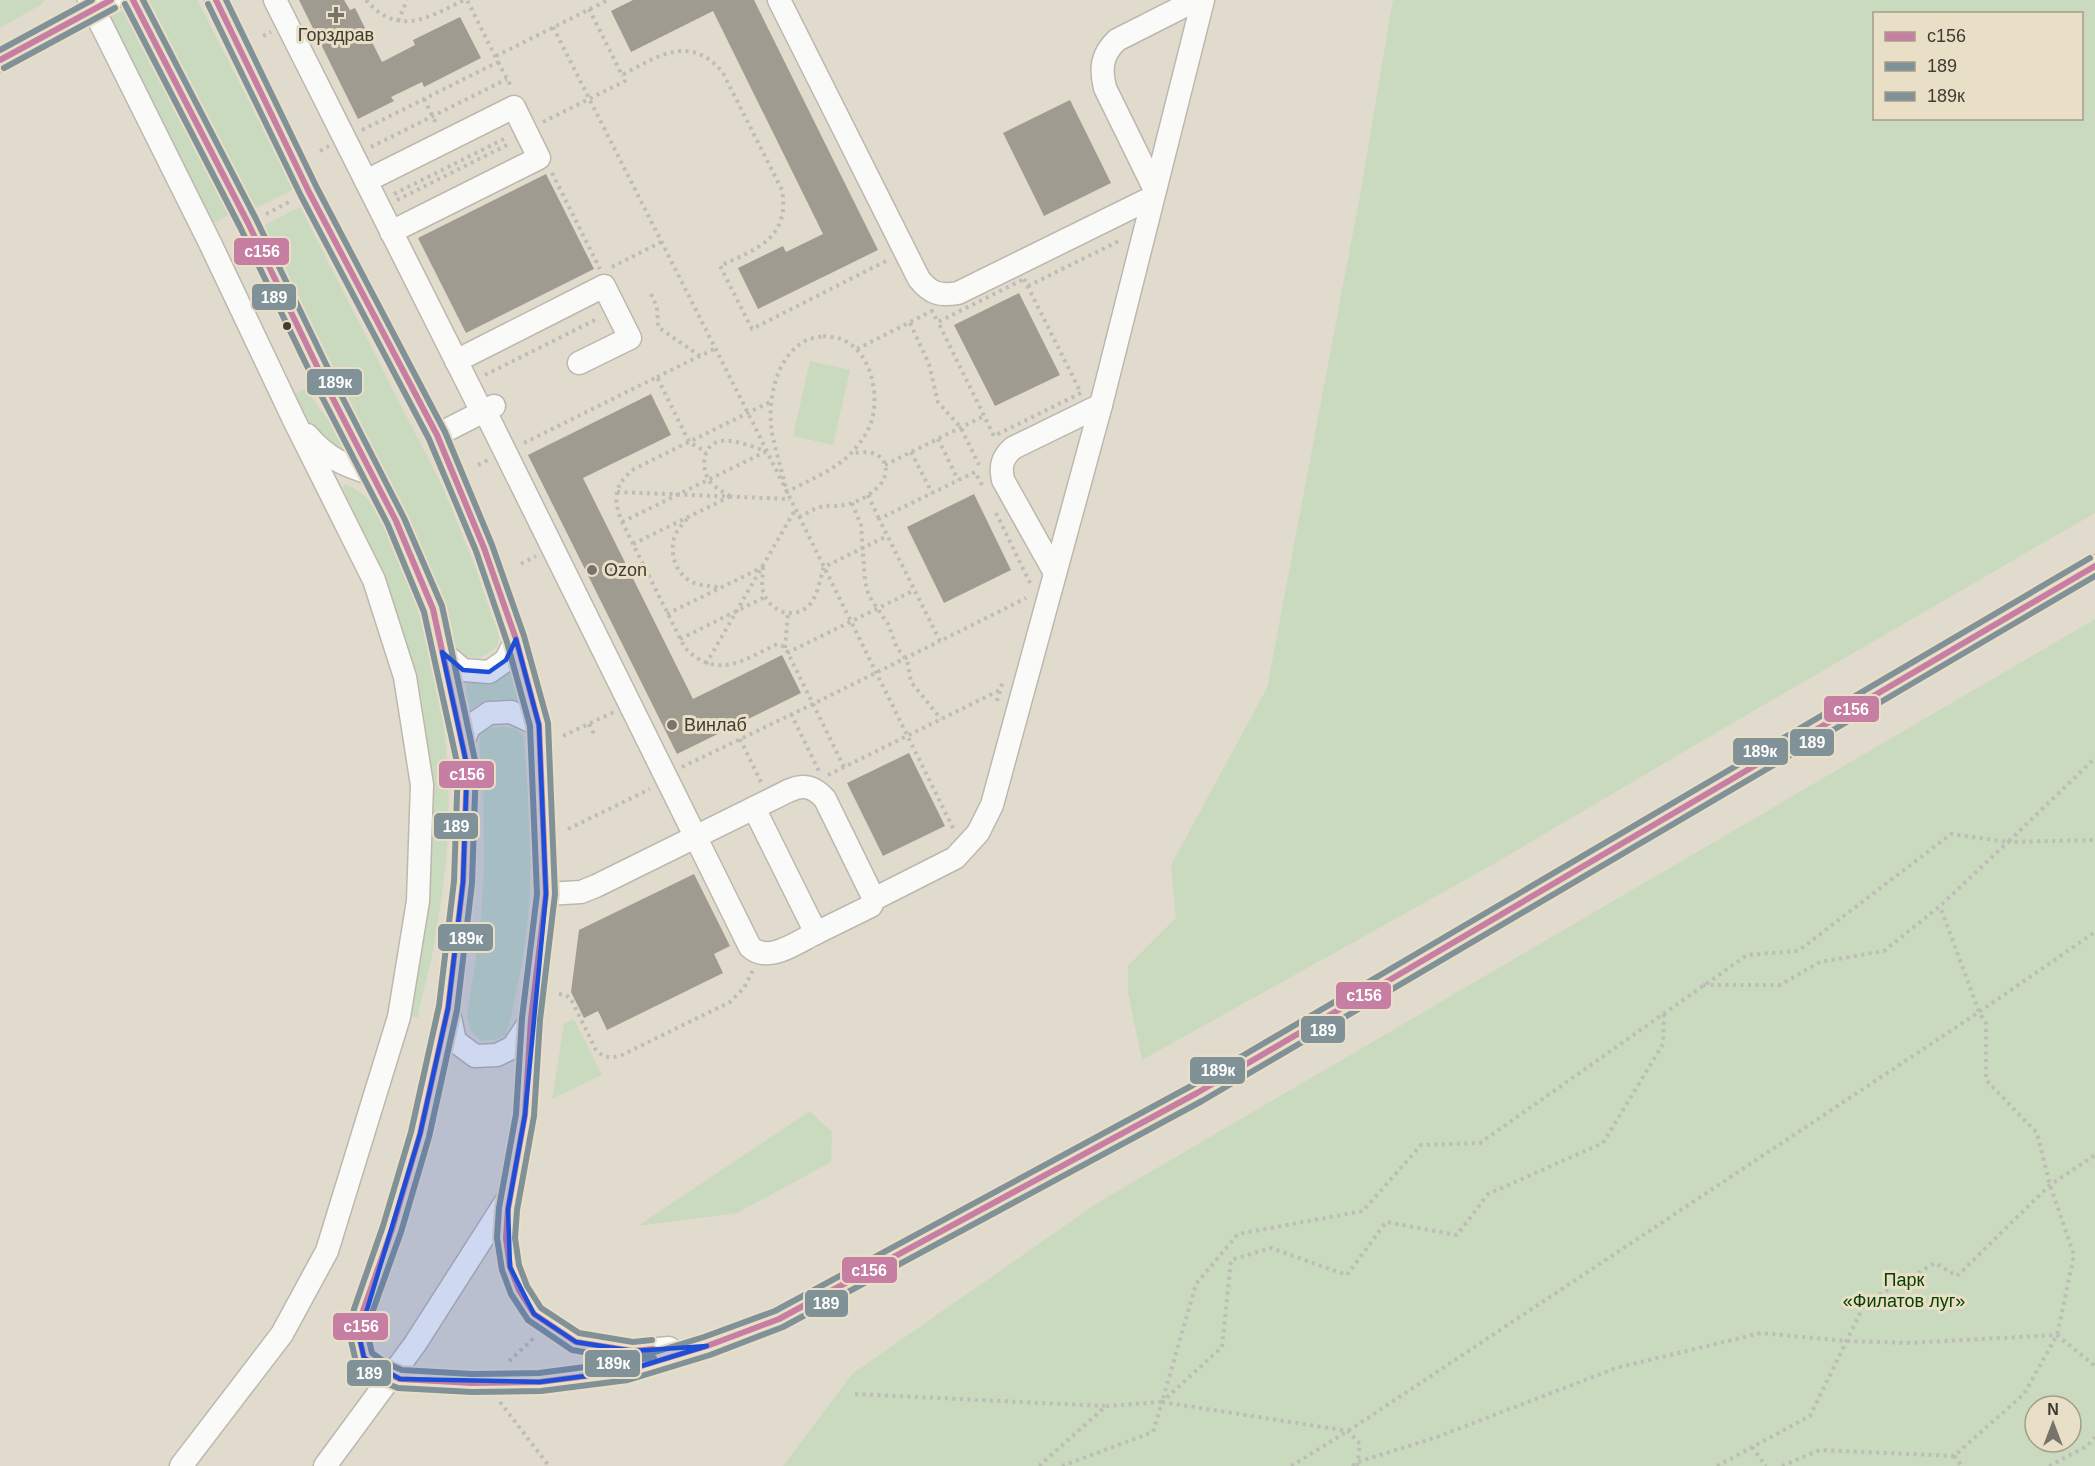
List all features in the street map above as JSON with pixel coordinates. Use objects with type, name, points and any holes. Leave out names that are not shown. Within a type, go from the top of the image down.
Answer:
[{"type":"street","points":[[133,0],[248,223],[396,521],[433,609],[463,743],[467,766],[464,882],[448,1008],[420,1134],[392,1229],[363,1311],[359,1336],[364,1358],[381,1371],[400,1379],[486,1383],[540,1382],[625,1371],[707,1346],[779,1319],[1197,1094],[2095,566]]},
{"type":"street","points":[[216,0],[309,192],[437,435],[484,548],[516,639],[539,725],[546,894],[531,1019],[525,1116],[511,1193],[506,1238],[510,1267],[519,1290],[534,1314],[576,1342],[633,1351],[707,1346]]},
{"type":"street","points":[[275,0],[456,361],[487,410],[630,704],[679,773],[713,892],[750,947],[760,954],[775,953],[871,906],[874,899],[955,858],[978,833],[985,821],[992,805],[1101,405],[1203,0]]},
{"type":"street","points":[[779,0],[920,279],[926,288],[934,293],[943,296],[958,293],[1154,193]]},
{"type":"street","points":[[1154,193],[1105,88],[1101,76],[1102,66],[1109,47],[1117,40],[1196,0]]},
{"type":"street","points":[[0,60],[98,3],[294,420],[375,580],[405,677],[422,785],[417,901],[399,1017],[327,1251],[282,1334],[181,1466]]},
{"type":"street","points":[[366,181],[514,107],[531,129],[540,158],[391,232]]},
{"type":"street","points":[[456,361],[494,330],[569,293],[604,286],[630,338],[579,363]]},
{"type":"street","points":[[1055,573],[1003,480],[1000,468],[1004,456],[1013,448],[1101,405]]},
{"type":"street","points":[[437,435],[487,410]]},
{"type":"street","points":[[294,420],[316,446],[342,465],[372,474]]},
{"type":"street","points":[[442,652],[463,670],[489,672],[506,660],[516,639]]},
{"type":"street","points":[[463,743],[469,727],[489,713],[511,712],[539,725]]},
{"type":"street","points":[[546,894],[573,893],[588,889],[762,804],[796,788],[804,787],[818,792],[825,799],[874,899]]},
{"type":"street","points":[[762,804],[816,933]]},
{"type":"street","points":[[448,1008],[454,1041],[475,1056],[497,1055],[513,1047],[531,1019]]},
{"type":"street","points":[[326,1466],[415,1344],[511,1193]]},
{"type":"path","points":[[359,132],[498,62],[466,0],[414,22],[398,21],[381,14],[366,0]]},
{"type":"path","points":[[398,21],[407,0]]},
{"type":"path","points":[[496,56],[608,0]]},
{"type":"path","points":[[394,201],[625,81],[589,9]]},
{"type":"path","points":[[553,27],[957,836]]},
{"type":"path","points":[[622,75],[678,50],[699,54],[717,64],[723,73],[783,190],[782,219],[771,238],[763,245],[720,266],[752,328],[888,260],[883,250]]},
{"type":"path","points":[[367,149],[507,79]]},
{"type":"path","points":[[424,99],[445,142]]},
{"type":"path","points":[[391,196],[531,129]]},
{"type":"path","points":[[548,166],[601,272]]},
{"type":"path","points":[[1028,286],[1119,241]]},
{"type":"path","points":[[938,322],[1024,279],[1081,393]]},
{"type":"path","points":[[651,294],[657,308],[658,327],[700,356]]},
{"type":"path","points":[[482,376],[616,309]]},
{"type":"path","points":[[857,349],[933,311],[994,436],[1062,402]]},
{"type":"path","points":[[910,323],[929,364],[938,402],[960,428],[979,465]]},
{"type":"path","points":[[823,336],[842,339],[857,349],[866,362],[874,384],[874,408],[870,424],[862,440],[837,465],[786,492],[772,432],[771,401],[778,374],[788,354],[806,340],[823,336]]},
{"type":"path","points":[[516,447],[714,349]]},
{"type":"path","points":[[657,377],[689,442],[706,452]]},
{"type":"path","points":[[771,401],[634,469],[625,477],[617,492],[616,506],[685,648],[706,664],[724,666],[739,663],[777,644],[781,645],[786,650],[844,767]]},
{"type":"path","points":[[885,465],[984,416]]},
{"type":"path","points":[[938,440],[958,480]]},
{"type":"path","points":[[731,496],[708,480],[705,468],[706,452],[710,446],[718,441],[731,441],[766,451]]},
{"type":"path","points":[[622,522],[766,451]]},
{"type":"path","points":[[911,452],[932,493]]},
{"type":"path","points":[[799,517],[819,507],[852,503],[868,495],[884,481],[885,465],[875,454],[851,453]]},
{"type":"path","points":[[879,519],[975,472],[985,492]]},
{"type":"path","points":[[617,492],[790,499]]},
{"type":"path","points":[[868,495],[940,641]]},
{"type":"path","points":[[633,544],[731,496]]},
{"type":"path","points":[[852,503],[861,525],[867,590],[876,609],[888,624],[897,648],[906,658],[911,682],[940,719]]},
{"type":"path","points":[[706,664],[795,510]]},
{"type":"path","points":[[995,513],[1030,583]]},
{"type":"path","points":[[690,516],[674,537],[672,553],[675,565],[684,576],[696,583],[721,588]]},
{"type":"path","points":[[763,567],[762,583],[769,603],[776,610],[788,614],[800,612],[813,601],[824,567],[887,536]]},
{"type":"path","points":[[668,614],[763,567]]},
{"type":"path","points":[[786,650],[915,590]]},
{"type":"path","points":[[680,639],[766,597]]},
{"type":"path","points":[[568,829],[679,773],[740,739],[1026,598]]},
{"type":"path","points":[[786,650],[788,614]]},
{"type":"path","points":[[907,736],[999,690]]},
{"type":"path","points":[[563,736],[630,704]]},
{"type":"path","points":[[791,714],[822,777],[804,787]]},
{"type":"path","points":[[589,724],[594,734]]},
{"type":"path","points":[[740,739],[762,804]]},
{"type":"path","points":[[1703,986],[1780,985],[1821,962],[1884,951],[1940,906],[2095,758]]},
{"type":"path","points":[[1062,1466],[1153,1432],[1196,1284],[1238,1234],[1363,1211],[1421,1145],[1480,1143],[1747,955],[1798,951],[1950,834],[2008,842],[2095,840]]},
{"type":"path","points":[[1782,1466],[1820,1450],[1954,1456],[2024,1394],[2057,1335],[2074,1255],[2050,1185],[2037,1133],[1986,1080],[1986,1023],[1979,1012],[1940,906]]},
{"type":"path","points":[[1291,1466],[1348,1431],[1979,1012],[2095,932]]},
{"type":"path","points":[[559,994],[566,994],[571,999],[596,1050],[601,1055],[612,1058],[730,1002],[744,988],[760,954]]},
{"type":"path","points":[[1162,1402],[1222,1347],[1231,1260],[1270,1248],[1347,1275],[1386,1222],[1457,1234],[1488,1194],[1603,1143],[1663,1044],[1664,1014]]},
{"type":"path","points":[[1717,1466],[1810,1416],[1865,1303],[1935,1263],[1957,1276],[2050,1185],[2095,1155]]},
{"type":"path","points":[[549,1324],[486,1383],[549,1466]]},
{"type":"path","points":[[1352,1466],[1437,1437],[1616,1368],[1761,1333],[1846,1341],[1906,1343],[2057,1335],[2095,1366]]},
{"type":"path","points":[[855,1394],[1106,1406],[1162,1402],[1348,1431],[1360,1444],[1358,1464]]},
{"type":"path","points":[[1039,1466],[1106,1406]]},
{"type":"path","points":[[2049,1466],[2087,1446],[2095,1437]]},
{"type":"path","points":[[1752,1447],[1766,1466]]},
{"type":"path","points":[[1954,1456],[1962,1466]]},
{"type":"highlighted area","points":[[516,639],[539,725],[546,894],[525,1115],[508,1209],[510,1267],[534,1314],[576,1342],[633,1351],[707,1346],[625,1371],[540,1382],[400,1379],[364,1358],[359,1336],[420,1134],[448,1008],[463,882],[467,766],[442,652],[463,670],[489,672],[506,660]]},
{"type":"green space","points":[[0,0],[45,0],[42,4],[0,28]]},
{"type":"green space","points":[[147,0],[197,0],[294,189],[254,209]]},
{"type":"green space","points":[[1393,0],[2095,0],[2095,513],[1492,865],[1142,1060],[1128,993],[1128,966],[1176,918],[1171,865],[1267,688],[1360,195]]},
{"type":"green space","points":[[125,9],[230,214],[213,223],[107,18]]},
{"type":"green space","points":[[300,207],[444,490],[475,567],[499,636],[498,645],[488,654],[473,657],[455,651],[437,590],[407,518],[261,227]]},
{"type":"green space","points":[[810,361],[850,370],[833,445],[793,436]]},
{"type":"green space","points":[[305,389],[346,443],[348,452],[344,454],[313,430],[295,394]]},
{"type":"green space","points":[[345,484],[356,489],[373,505],[399,559],[427,639],[443,723],[449,809],[447,851],[435,941],[418,1018],[412,1016],[431,881],[432,787],[422,701],[395,605],[343,488]]},
{"type":"green space","name":"Парк «Филатов луг»","points":[[2095,619],[2095,1466],[783,1466],[852,1374],[1099,1202]]},
{"type":"green space","points":[[512,671],[520,705],[507,700],[494,699],[475,706],[470,711],[465,679],[488,685]]},
{"type":"green space","points":[[490,728],[515,728],[523,735],[529,798],[530,893],[523,956],[507,1030],[505,1036],[481,1041],[471,1031],[467,1015],[480,932],[484,869],[483,784],[479,744],[481,734]]},
{"type":"green space","points":[[574,1019],[602,1075],[552,1099],[564,1024]]},
{"type":"green space","points":[[810,1111],[832,1132],[831,1162],[737,1213],[638,1226]]},
{"type":"building","points":[[299,0],[344,0],[350,10],[355,8],[382,62],[415,45],[413,40],[460,17],[481,58],[424,87],[422,82],[391,97],[394,101],[358,119]]},
{"type":"building","points":[[633,0],[754,0],[878,250],[758,309],[738,268],[783,246],[786,252],[823,234],[713,11],[631,52],[611,11]]},
{"type":"building","points":[[1070,100],[1111,183],[1044,216],[1003,133]]},
{"type":"building","points":[[546,174],[594,269],[466,333],[418,238]]},
{"type":"building","points":[[1019,293],[1060,375],[995,406],[954,325]]},
{"type":"building","points":[[651,394],[671,435],[583,478],[693,699],[782,655],[801,693],[677,754],[528,455]]},
{"type":"building","points":[[974,494],[1011,570],[944,603],[907,527]]},
{"type":"building","points":[[909,753],[945,826],[883,856],[847,783]]},
{"type":"building","points":[[694,874],[730,946],[714,954],[723,973],[607,1030],[598,1011],[584,1018],[571,992],[579,930]]},
{"type":"transit line","name":"189к","points":[[0,50],[92,0]]},
{"type":"transit line","name":"с156","points":[[0,60],[111,0]]},
{"type":"transit line","name":"с156","points":[[133,0],[248,223],[328,389],[396,521],[433,609],[467,766],[463,882],[448,1008],[420,1134],[392,1229],[363,1311],[359,1336],[364,1358],[381,1371],[400,1379],[472,1383],[540,1382],[625,1371],[707,1346],[779,1319],[1197,1093],[2095,566]]},
{"type":"transit line","name":"189к","points":[[143,0],[256,219],[336,385],[404,518],[442,606],[476,765],[472,883],[457,1010],[429,1137],[401,1232],[372,1313],[368,1336],[372,1353],[402,1370],[472,1374],[539,1373],[623,1362],[704,1337],[775,1311],[1193,1085],[2090,558]]},
{"type":"transit line","name":"с156","points":[[216,0],[309,192],[437,435],[484,548],[516,639],[539,725],[546,894],[531,1019],[525,1115],[508,1209],[506,1238],[510,1267],[519,1290],[534,1314],[576,1342],[633,1351],[653,1349]]},
{"type":"transit line","name":"189к","points":[[226,0],[317,188],[445,432],[492,545],[524,636],[548,723],[555,894],[540,1020],[534,1116],[517,1210],[515,1238],[519,1265],[527,1286],[541,1308],[579,1333],[633,1342],[652,1340]]},
{"type":"transit line","name":"189","points":[[125,4],[240,227],[320,393],[388,525],[424,612],[458,767],[454,881],[439,1006],[411,1132],[383,1226],[354,1309],[350,1336],[356,1362],[376,1379],[398,1388],[472,1392],[541,1391],[628,1380],[710,1355],[783,1327],[1202,1101],[2095,576]]},
{"type":"transit line","name":"189","points":[[208,4],[301,196],[429,439],[476,551],[507,642],[530,726],[537,894],[522,1018],[516,1114],[499,1208],[497,1238],[502,1270],[511,1294],[528,1320],[572,1350],[632,1360],[654,1358]]},
{"type":"transit line","name":"189","points":[[4,68],[115,8]]},
{"type":"place","name":"Горздрав","points":[[336,15]]},
{"type":"place","name":"Ozon","points":[[592,570]]},
{"type":"place","name":"Винлаб","points":[[672,725]]}]
